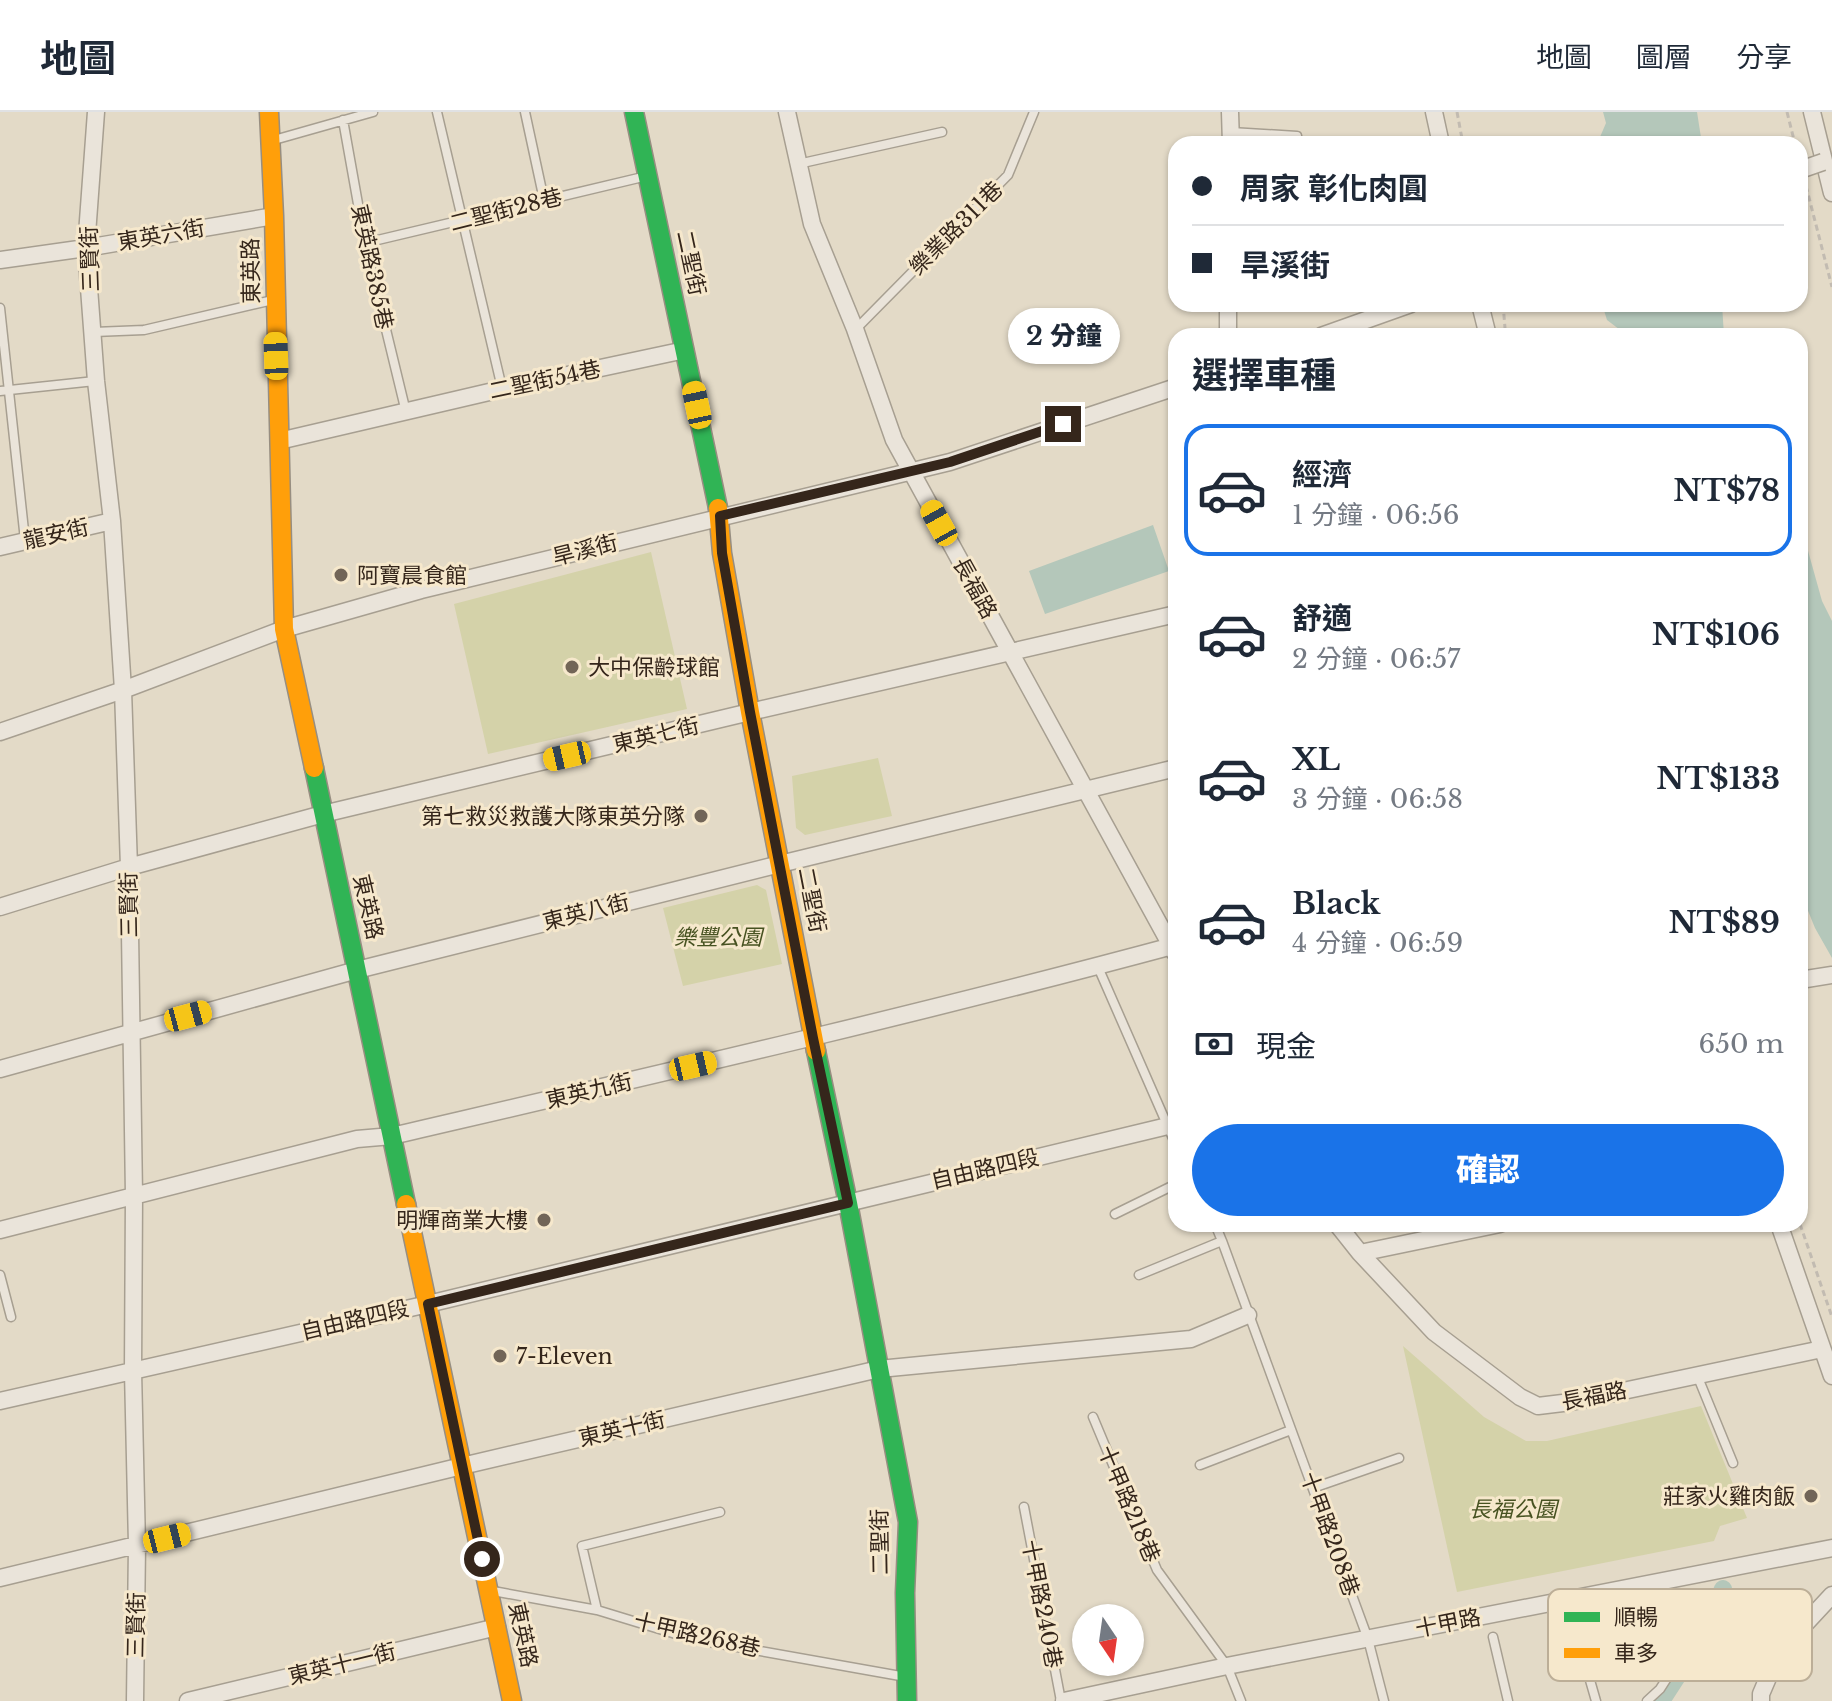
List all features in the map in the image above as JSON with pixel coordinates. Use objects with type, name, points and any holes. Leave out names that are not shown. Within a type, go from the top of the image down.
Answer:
[{"type":"street","name":"三賢街","points":[[96,112],[86,248],[96,381],[112,521],[123,690],[129,867],[137,1545],[135,1701]]},
{"type":"street","name":"東英路","points":[[269,112],[284,629],[512,1701]]},
{"type":"street","name":"二聖街","points":[[634,112],[720,516],[722,553],[750,712],[908,1522],[905,1593],[907,1701]]},
{"type":"street","name":"長福路","points":[[787,112],[812,224],[855,329],[894,440],[1168,938]]},
{"type":"street","points":[[1230,112],[1231,136]]},
{"type":"street","points":[[1434,112],[1439,136]]},
{"type":"street","points":[[1812,112],[1827,161],[1832,193]]},
{"type":"street","points":[[1808,171],[1827,161]]},
{"type":"street","name":"東英六街","points":[[0,260],[274,216]]},
{"type":"street","points":[[1344,328],[1388,312]]},
{"type":"street","name":"二聖街54巷","points":[[279,441],[685,350]]},
{"type":"street","name":"旱溪街","points":[[0,732],[123,690],[284,629],[421,590],[950,462],[1168,390]]},
{"type":"street","name":"龍安街","points":[[0,547],[112,521]]},
{"type":"street","name":"東英七街","points":[[0,907],[129,867],[323,814],[1168,616]]},
{"type":"street","name":"東英八街","points":[[0,1069],[357,970],[1168,770]]},
{"type":"street","name":"東英九街","points":[[0,1230],[357,1139],[392,1136],[813,1038],[1168,950]]},
{"type":"street","points":[[1808,979],[1832,975]]},
{"type":"street","name":"自由路四段","points":[[0,1401],[428,1304],[1168,1126]]},
{"type":"street","name":"長福路","points":[[1343,1232],[1434,1332],[1520,1397],[1538,1406],[1571,1402],[1822,1349]]},
{"type":"street","points":[[1360,1253],[1461,1232]]},
{"type":"street","points":[[1782,1232],[1832,1376]]},
{"type":"street","name":"東英十街","points":[[0,1578],[879,1369],[1191,1339],[1248,1315]]},
{"type":"street","name":"十甲路","points":[[1623,1589],[1832,1548]]},
{"type":"street","points":[[1812,1617],[1832,1595]]},
{"type":"street","name":"十甲路","points":[[1062,1701],[1548,1604]]},
{"type":"street","name":"東英十一街","points":[[188,1701],[497,1627]]},
{"type":"street","points":[[1761,1701],[1767,1681]]},
{"type":"lane","points":[[270,141],[373,112]]},
{"type":"lane","points":[[437,112],[502,389]]},
{"type":"lane","points":[[525,112],[544,200]]},
{"type":"lane","name":"樂業路311巷","points":[[855,329],[1008,175],[1034,112]]},
{"type":"lane","name":"東英路385巷","points":[[343,120],[365,243],[407,412]]},
{"type":"lane","points":[[798,164],[942,132]]},
{"type":"lane","name":"二聖街28巷","points":[[365,243],[648,176]]},
{"type":"lane","points":[[94,332],[144,330],[275,299]]},
{"type":"lane","points":[[0,308],[4,391],[25,540]]},
{"type":"lane","points":[[4,391],[96,381]]},
{"type":"lane","points":[[1098,967],[1168,1119]]},
{"type":"lane","points":[[1115,1214],[1168,1188]]},
{"type":"lane","name":"十甲路208巷","points":[[1218,1232],[1368,1639],[1384,1701]]},
{"type":"lane","points":[[1139,1275],[1222,1241]]},
{"type":"lane","points":[[0,1275],[11,1317]]},
{"type":"lane","points":[[1697,1375],[1733,1463]]},
{"type":"lane","name":"十甲路218巷","points":[[1093,1417],[1157,1570],[1227,1666],[1241,1701]]},
{"type":"lane","points":[[1200,1465],[1291,1430]]},
{"type":"lane","points":[[1313,1488],[1399,1458]]},
{"type":"lane","name":"十甲路240巷","points":[[1024,1507],[1062,1701]]},
{"type":"lane","points":[[597,1610],[582,1546],[720,1512]]},
{"type":"lane","name":"十甲路268巷","points":[[488,1590],[597,1610],[692,1639],[907,1677]]},
{"type":"lane","points":[[1493,1637],[1508,1701]]},
{"type":"lane","points":[[1590,1681],[1596,1701]]},
{"type":"lane","points":[[1647,1701],[1665,1681]]},
{"type":"path","points":[[1457,112],[1462,136]]},
{"type":"path","points":[[1787,112],[1793,136]]},
{"type":"path","points":[[1808,197],[1832,287]]},
{"type":"path","points":[[1803,1232],[1832,1317]]},
{"type":"green space","name":"大中保齡球館","points":[[651,552],[687,709],[488,754],[454,604]]},
{"type":"green space","points":[[878,758],[892,816],[805,835],[796,828],[792,776]]},
{"type":"green space","name":"樂豐公園","points":[[757,885],[766,890],[782,964],[683,986],[663,908]]},
{"type":"green space","name":"長福公園","points":[[1403,1346],[1484,1417],[1526,1441],[1547,1441],[1701,1406],[1747,1518],[1720,1526],[1714,1541],[1457,1592]]},
{"type":"shaded area","points":[[1603,112],[1697,112],[1701,136],[1600,136],[1606,123]]},
{"type":"shaded area","points":[[1604,312],[1722,312],[1724,328],[1618,328],[1607,320]]},
{"type":"shaded area","points":[[1153,525],[1168,568],[1168,571],[1045,614],[1029,571]]},
{"type":"shaded area","points":[[1808,551],[1822,601],[1832,621],[1832,958],[1808,911]]},
{"type":"waterway","points":[[1661,1701],[1674,1681]]},
{"type":"traffic: fast","points":[[634,112],[718,508]]},
{"type":"traffic: fast","points":[[314,768],[406,1204]]},
{"type":"traffic: fast","points":[[816,1051],[908,1522],[905,1593],[907,1701]]},
{"type":"traffic: slow","points":[[269,112],[284,629],[314,768]]},
{"type":"traffic: slow","points":[[718,508],[722,553],[750,712],[816,1051]]},
{"type":"traffic: slow","points":[[406,1204],[512,1701]]},
{"type":"place","name":"阿寶晨食館","points":[[341,575]]},
{"type":"place","name":"大中保齡球館","points":[[572,667]]},
{"type":"place","name":"第七救災救護大隊東英分隊","points":[[701,816]]},
{"type":"place","name":"明輝商業大樓","points":[[544,1220]]},
{"type":"place","name":"7-Eleven","points":[[500,1356]]},
{"type":"place","name":"莊家火雞肉飯","points":[[1811,1496]]},
{"type":"route","points":[[482,1559],[428,1304],[848,1203],[750,712],[722,553],[720,516],[950,462],[1063,424]]}]
